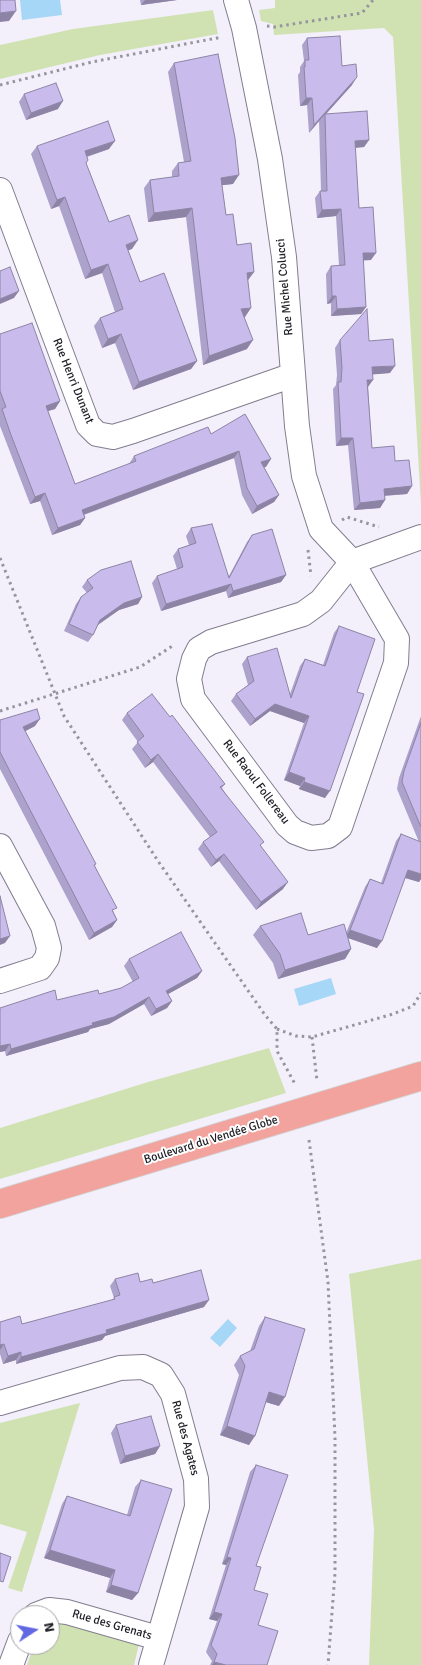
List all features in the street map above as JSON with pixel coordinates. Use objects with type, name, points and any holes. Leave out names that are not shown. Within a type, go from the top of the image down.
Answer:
[{"type":"main road","name":"Boulevard du Vendée Globe","points":[[0,1204],[421,1076]]},
{"type":"street","name":"Rue Michel Colucci","points":[[236,0],[244,28],[270,159],[284,256],[293,375],[304,476],[321,529],[352,562]]},
{"type":"street","name":"Rue Henri Dunant","points":[[0,190],[88,425],[97,434],[113,437],[133,431],[293,375]]},
{"type":"street","points":[[352,562],[421,536]]},
{"type":"street","name":"Rue Raoul Follereau","points":[[352,562],[397,639],[396,662],[340,827],[328,836],[311,838],[295,832],[286,825],[193,698],[189,679],[194,659],[199,649],[212,642],[303,614],[322,601],[352,562]]},
{"type":"street","points":[[0,846],[43,926],[49,948],[47,958],[40,968],[0,981]]},
{"type":"street","name":"Rue des Agates","points":[[0,1403],[120,1368],[143,1367],[162,1375],[173,1394],[196,1479],[198,1507],[151,1665]]},
{"type":"street","name":"Rue des Grenats","points":[[60,1611],[158,1638]]},
{"type":"path","points":[[259,25],[274,27],[362,13],[372,0]]},
{"type":"path","points":[[0,85],[92,62],[221,38],[227,34]]},
{"type":"path","points":[[0,558],[64,716],[158,861],[264,1015],[277,1029],[296,1036],[312,1037],[393,1014],[412,1006],[421,993]]},
{"type":"path","points":[[277,1029],[277,1051],[295,1084]]},
{"type":"path","points":[[312,1037],[320,1107]]},
{"type":"path","points":[[309,1140],[328,1282],[335,1438],[336,1573],[328,1665]]},
{"type":"green space","points":[[275,0],[421,0],[421,505],[393,37],[384,28],[274,35],[273,24],[261,21],[259,10],[275,8]]},
{"type":"green space","points":[[213,10],[218,34],[100,55],[0,79],[0,45],[73,29]]},
{"type":"green space","points":[[269,1048],[286,1093],[0,1179],[0,1128],[148,1082]]},
{"type":"green space","points":[[421,1259],[421,1665],[369,1665],[374,1529],[349,1274]]},
{"type":"green space","points":[[80,1403],[22,1592],[8,1588],[27,1532],[0,1524],[0,1423]]},
{"type":"green space","points":[[60,1620],[140,1640],[134,1665],[27,1665],[30,1655],[60,1655]]},
{"type":"water","points":[[20,0],[60,0],[62,15],[22,20]]},
{"type":"water","points":[[331,978],[336,994],[299,1006],[294,989]]},
{"type":"water","points":[[228,1319],[237,1328],[220,1347],[210,1338]]},
{"type":"building","points":[[0,0],[15,0],[16,11],[0,13]]},
{"type":"building","points":[[340,36],[342,66],[356,64],[357,77],[314,125],[312,98],[306,98],[304,67],[305,60],[309,60],[307,38]]},
{"type":"building","points":[[218,54],[235,138],[239,175],[221,178],[226,215],[233,214],[237,245],[251,243],[254,272],[247,273],[251,308],[241,309],[253,340],[209,356],[192,208],[154,213],[150,180],[179,176],[178,163],[191,161],[174,63]]},
{"type":"building","points":[[56,83],[63,101],[31,113],[24,94]]},
{"type":"building","points":[[367,111],[369,140],[355,141],[359,208],[373,207],[376,253],[363,253],[366,307],[337,309],[336,296],[332,296],[331,266],[345,265],[341,209],[322,210],[320,191],[327,191],[325,114]]},
{"type":"building","points":[[108,121],[115,141],[85,151],[88,160],[86,163],[109,222],[129,215],[138,240],[126,245],[140,282],[164,273],[197,361],[139,382],[121,334],[108,339],[100,318],[123,309],[108,264],[91,270],[65,197],[57,200],[37,146]]},
{"type":"building","points":[[10,267],[19,291],[0,299],[0,271]]},
{"type":"building","points":[[367,309],[369,341],[393,339],[395,366],[372,367],[373,380],[367,380],[372,448],[394,446],[395,461],[409,460],[412,486],[384,489],[385,500],[360,503],[353,438],[341,438],[338,382],[341,382],[342,368],[340,340]]},
{"type":"building","points":[[32,323],[60,401],[46,406],[75,484],[136,461],[134,456],[208,427],[211,434],[245,414],[271,459],[261,462],[279,495],[257,506],[247,488],[239,451],[82,510],[85,518],[58,528],[45,493],[35,497],[2,409],[6,407],[0,391],[0,334]]},
{"type":"building","points":[[212,524],[229,578],[252,535],[272,529],[286,575],[233,591],[231,584],[166,604],[157,576],[183,567],[178,549],[196,543],[191,528]]},
{"type":"building","points":[[131,561],[142,597],[124,603],[100,620],[93,635],[69,624],[81,597],[93,588],[87,580],[101,570]]},
{"type":"building","points":[[339,626],[375,639],[357,692],[364,694],[330,791],[304,782],[305,778],[289,772],[309,716],[275,704],[255,719],[236,694],[254,681],[247,657],[277,648],[291,698],[305,659],[325,666]]},
{"type":"building","points":[[152,694],[170,717],[172,715],[225,784],[220,787],[264,842],[260,845],[288,882],[261,902],[224,854],[216,860],[203,842],[217,832],[158,754],[151,760],[137,742],[144,736],[127,713]]},
{"type":"building","points":[[37,709],[40,719],[23,727],[96,864],[94,865],[117,908],[112,910],[117,920],[94,933],[0,752],[0,720]]},
{"type":"building","points":[[421,723],[421,827],[402,782]]},
{"type":"building","points":[[401,834],[421,842],[421,874],[408,870],[382,941],[350,930],[370,879],[383,884]]},
{"type":"building","points":[[0,896],[10,936],[0,939]]},
{"type":"building","points":[[301,913],[308,935],[344,924],[351,949],[285,970],[280,954],[260,926]]},
{"type":"building","points":[[181,932],[202,971],[166,991],[172,1001],[156,1009],[149,997],[114,1017],[92,1023],[93,1025],[11,1049],[10,1044],[0,1046],[0,1008],[55,990],[57,1000],[98,990],[99,994],[121,988],[139,978],[129,959]]},
{"type":"building","points":[[201,1270],[209,1300],[106,1330],[107,1333],[21,1357],[21,1352],[8,1356],[4,1344],[0,1345],[0,1322],[20,1316],[22,1324],[115,1299],[114,1297],[120,1295],[115,1279],[138,1273],[140,1282],[152,1279],[153,1283]]},
{"type":"building","points":[[265,1317],[305,1329],[285,1397],[269,1392],[255,1436],[227,1426],[245,1366],[240,1356],[254,1349]]},
{"type":"building","points":[[151,1416],[160,1446],[125,1456],[116,1425]]},
{"type":"building","points":[[256,1465],[288,1475],[256,1566],[261,1567],[254,1590],[268,1594],[258,1625],[278,1631],[267,1665],[226,1665],[214,1662],[217,1654],[211,1645],[222,1614],[214,1612],[231,1558],[227,1557]]},
{"type":"building","points":[[141,1480],[172,1489],[138,1593],[111,1585],[115,1570],[50,1550],[67,1496],[130,1516]]},
{"type":"building","points":[[0,1553],[11,1557],[3,1582],[0,1581]]}]
